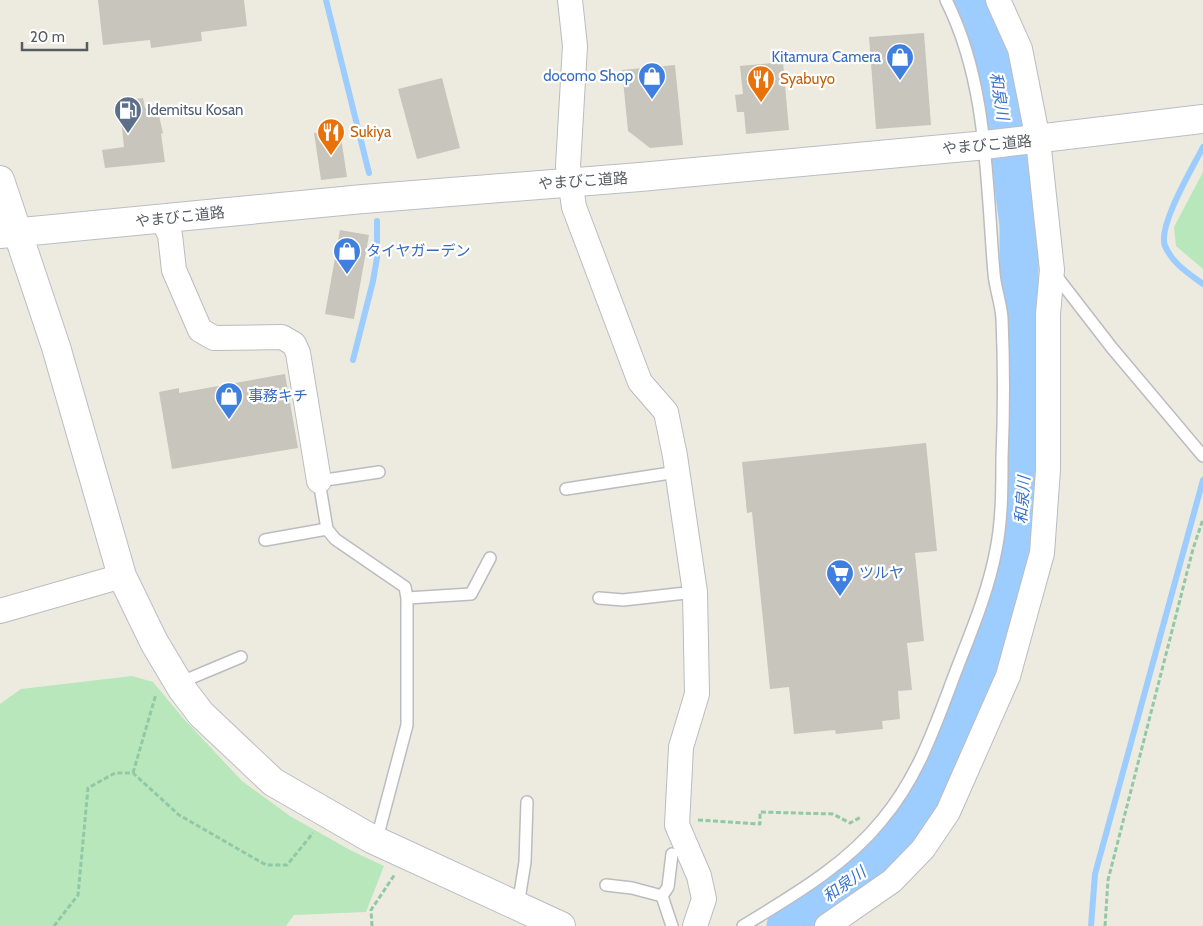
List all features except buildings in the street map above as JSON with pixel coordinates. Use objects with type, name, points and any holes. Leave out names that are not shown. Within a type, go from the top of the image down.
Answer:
[{"type":"street","points":[[570,0],[575,46],[568,182],[574,207],[640,382],[666,412],[695,592],[697,694],[681,747],[678,818],[678,825],[699,876],[704,899],[695,926]]},
{"type":"street","points":[[826,926],[892,880],[923,848],[948,812],[1008,676],[1042,553],[1048,470],[1048,314],[1052,270],[1031,141],[1020,50],[998,0]]},
{"type":"street","name":"やまびこ道路","points":[[9,233],[1031,141],[1203,119]]},
{"type":"street","points":[[0,180],[9,233],[56,347],[122,576],[154,642],[168,686],[201,714],[273,782],[372,839],[561,926]]},
{"type":"street","points":[[162,218],[170,235],[174,270],[200,330],[214,338],[282,336],[294,344],[298,353],[319,481]]},
{"type":"street","points":[[0,610],[122,576]]},
{"type":"lane","points":[[743,926],[776,906],[844,858],[881,822],[906,789],[932,733],[988,584],[1001,516],[1004,415],[1002,315],[994,275],[986,145],[974,73],[960,27],[946,0]]},
{"type":"lane","points":[[1052,270],[1112,348],[1203,456]]},
{"type":"lane","points":[[372,839],[380,826],[406,725],[405,587],[335,539],[327,529],[319,481],[379,472]]},
{"type":"lane","points":[[566,489],[677,472]]},
{"type":"lane","points":[[264,540],[327,529]]},
{"type":"lane","points":[[406,598],[471,594],[490,558]]},
{"type":"lane","points":[[599,598],[623,600],[695,592]]},
{"type":"lane","points":[[168,686],[241,657]]},
{"type":"lane","points":[[518,906],[526,862],[527,802]]},
{"type":"lane","points":[[662,896],[668,887],[672,854]]},
{"type":"lane","points":[[606,886],[632,888],[662,896]]},
{"type":"lane","points":[[662,896],[672,926]]},
{"type":"path","points":[[1105,926],[1108,880],[1193,549],[1203,519]]},
{"type":"path","points":[[133,773],[168,686]]},
{"type":"path","points":[[54,926],[78,895],[88,788],[115,773],[133,773],[179,815],[266,865],[287,865],[318,828]]},
{"type":"path","points":[[678,818],[760,824],[760,812],[833,814],[850,823],[864,816]]},
{"type":"path","points":[[372,926],[371,910],[409,856]]},
{"type":"green space","points":[[1203,172],[1203,269],[1176,246],[1174,227]]},
{"type":"green space","points":[[132,676],[153,682],[183,718],[242,781],[290,816],[350,850],[384,866],[366,912],[294,915],[286,926],[0,926],[0,704],[21,689]]},
{"type":"waterway","points":[[326,0],[369,173]]},
{"type":"waterway","name":"和泉川","points":[[786,926],[867,869],[923,798],[945,759],[975,681],[1007,593],[1019,546],[1025,483],[1019,339],[1019,225],[1004,111],[996,68],[984,25],[970,0]]},
{"type":"waterway","points":[[1203,147],[1177,197],[1166,225],[1164,237],[1165,246],[1172,258],[1181,268],[1203,284]]},
{"type":"waterway","points":[[353,360],[377,258],[377,221]]},
{"type":"waterway","points":[[1091,926],[1095,874],[1203,480]]},
{"type":"place","name":"Kitamura Camera","points":[[900,81]]},
{"type":"place","name":"docomo Shop","points":[[652,100]]},
{"type":"place","name":"Syabuyo","points":[[761,103]]},
{"type":"place","name":"Idemitsu Kosan","points":[[128,134]]},
{"type":"place","name":"Sukiya","points":[[331,156]]},
{"type":"place","name":"タイヤガーデン","points":[[347,275]]},
{"type":"place","name":"事務キチ","points":[[229,420]]},
{"type":"place","name":"ツルヤ","points":[[840,597]]}]
